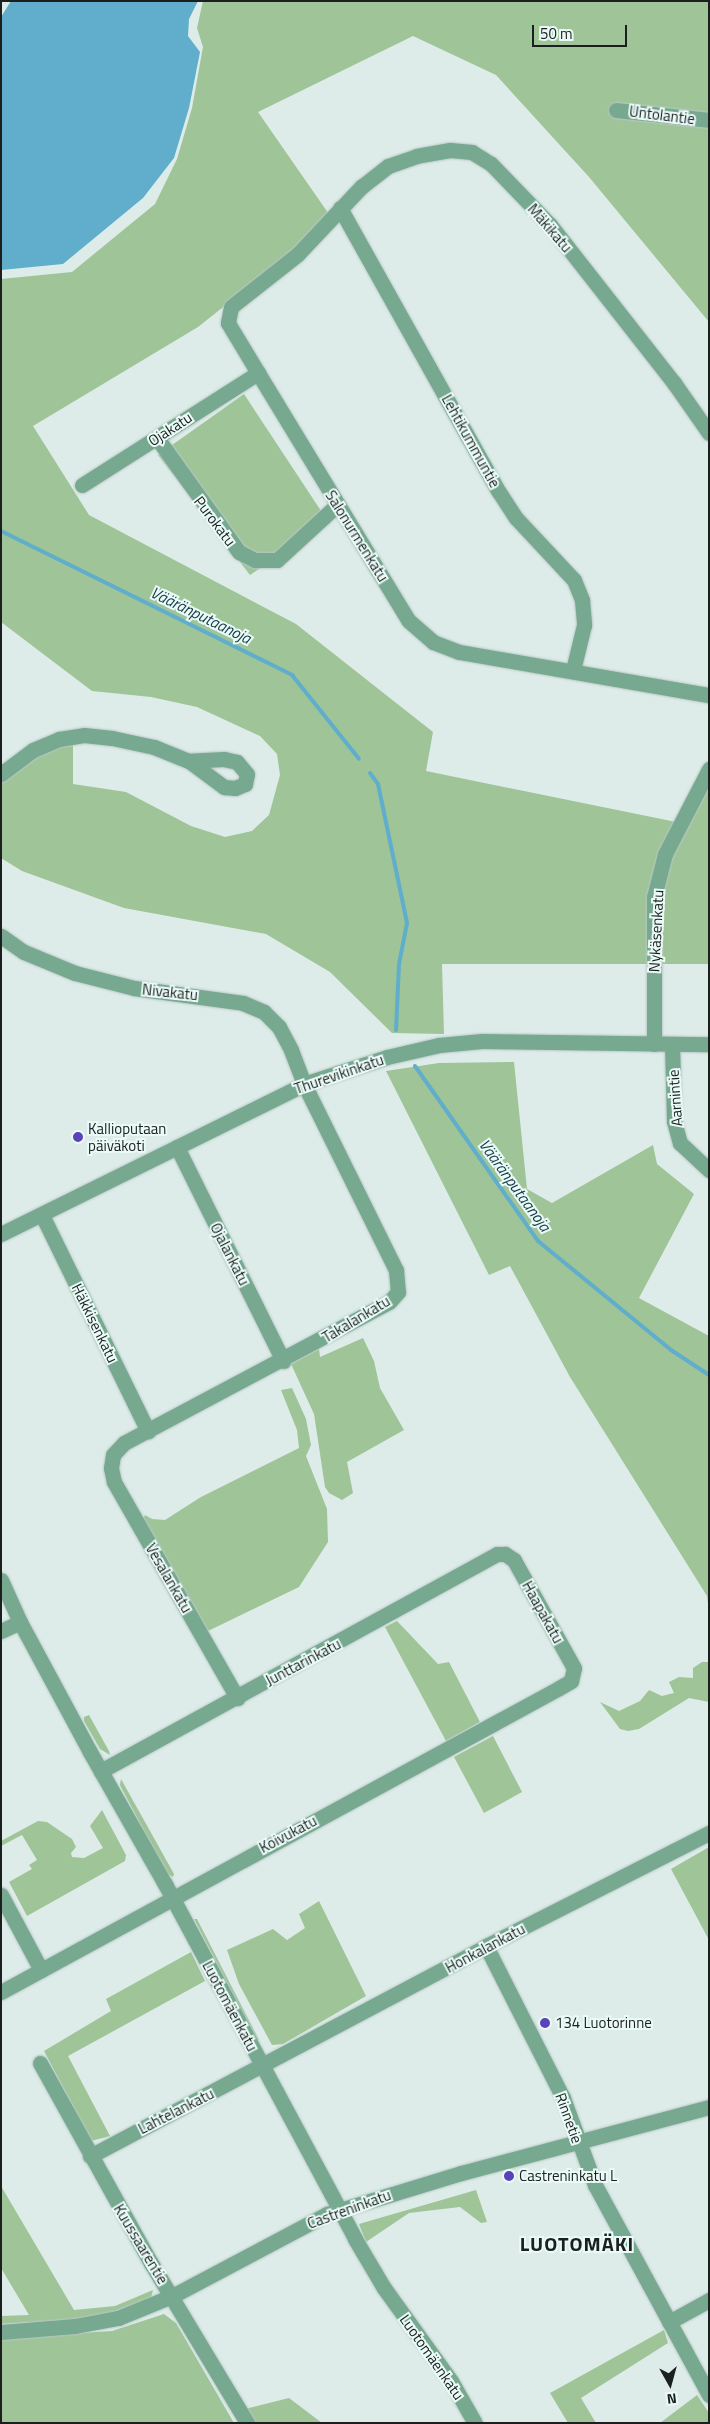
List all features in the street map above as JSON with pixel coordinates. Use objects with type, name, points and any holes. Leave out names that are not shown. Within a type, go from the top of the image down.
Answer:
[{"type":"street","name":"Untolantie","points":[[616,110],[709,120]]},
{"type":"street","name":"Mäkikatu","points":[[340,208],[388,166],[450,150],[472,152],[491,164],[550,225],[674,383],[709,433]]},
{"type":"street","name":"Salonurmenkatu","points":[[340,208],[298,254],[231,306],[228,323],[409,621],[433,642],[460,652],[709,695]]},
{"type":"street","name":"Lehtikummuntie","points":[[340,208],[499,492],[516,518],[574,580],[582,600],[584,625],[573,670]]},
{"type":"street","name":"Ojakatu","points":[[82,485],[258,373]]},
{"type":"street","name":"Purokatu","points":[[157,438],[239,552],[255,560],[277,560],[337,504]]},
{"type":"street","points":[[1,774],[33,750],[59,738],[84,735],[112,738],[154,747],[188,761]]},
{"type":"street","name":"Nykäsenkatu","points":[[654,1044],[654,898],[665,854],[709,769]]},
{"type":"street","name":"Nivakatu","points":[[1,936],[24,952],[75,973],[134,988],[243,1003],[264,1012],[279,1027],[304,1084]]},
{"type":"street","name":"Thurevikinkatu","points":[[1,1234],[304,1084],[348,1067],[439,1045],[482,1041],[709,1044]]},
{"type":"street","name":"Aarnintie","points":[[672,1044],[674,1121],[680,1143],[709,1170]]},
{"type":"street","name":"Takalankatu","points":[[113,1455],[124,1443],[284,1361],[389,1302],[398,1292],[399,1283],[396,1270],[304,1084]]},
{"type":"street","name":"Ojalankatu","points":[[176,1147],[284,1361]]},
{"type":"street","name":"Häkkisenkatu","points":[[42,1214],[148,1431]]},
{"type":"street","name":"Vesalankatu","points":[[113,1455],[111,1468],[114,1482],[237,1698]]},
{"type":"street","name":"Junttarinkatu","points":[[100,1771],[237,1698],[490,1558],[505,1554]]},
{"type":"street","name":"Haapakatu","points":[[505,1554],[514,1560],[574,1668],[574,1675]]},
{"type":"street","name":"Luotomäenkatu","points":[[1,1580],[20,1622],[100,1771],[172,1897],[374,2273],[451,2381],[475,2423]]},
{"type":"street","points":[[1,1631],[20,1622]]},
{"type":"street","name":"Koivukatu","points":[[1,1992],[172,1897],[559,1688],[574,1675]]},
{"type":"street","name":"Honkalankatu","points":[[262,2066],[486,1946],[709,1833]]},
{"type":"street","points":[[1,1895],[41,1970]]},
{"type":"street","name":"Rinnetie","points":[[486,1946],[563,2098],[595,2186],[709,2395]]},
{"type":"street","name":"Kuussaarentie","points":[[40,2063],[90,2156],[247,2423]]},
{"type":"street","name":"Lahtelankatu","points":[[90,2156],[262,2066]]},
{"type":"street","name":"Castreninkatu","points":[[1,2332],[97,2323],[118,2318],[172,2296],[282,2236],[340,2210],[578,2142],[709,2107]]},
{"type":"street","points":[[669,2322],[709,2300]]},
{"type":"green space","points":[[203,1],[709,1],[709,322],[589,177],[496,75],[413,36],[258,112],[333,220],[198,327],[33,426],[89,515],[296,624],[433,732],[426,771],[681,823],[709,773],[709,964],[442,964],[444,1034],[392,1033],[330,972],[266,934],[124,908],[22,871],[1,858],[1,784],[31,747],[73,734],[73,784],[126,792],[191,826],[225,837],[252,831],[269,815],[280,775],[277,754],[260,736],[197,707],[151,697],[92,691],[1,622],[1,279],[72,272],[155,204],[177,159],[192,108],[203,47],[197,28]]},
{"type":"green space","points":[[244,394],[329,523],[250,575],[158,455]]},
{"type":"green space","points":[[514,1062],[527,1189],[552,1203],[653,1145],[657,1164],[694,1194],[639,1298],[709,1336],[709,1611],[707,1596],[570,1377],[510,1266],[489,1275],[386,1071],[439,1063]]},
{"type":"green space","points":[[363,1338],[374,1361],[380,1388],[404,1430],[347,1462],[353,1493],[342,1500],[329,1493],[325,1487],[314,1414],[291,1364],[319,1349],[320,1357]]},
{"type":"green space","points":[[292,1388],[306,1419],[311,1445],[306,1456],[327,1509],[328,1542],[299,1587],[208,1631],[142,1521],[145,1515],[152,1519],[165,1520],[201,1497],[299,1448],[297,1430],[281,1390]]},
{"type":"green space","points":[[397,1621],[438,1664],[449,1662],[480,1722],[446,1741],[385,1627]]},
{"type":"green space","points":[[702,1662],[709,1662],[709,1702],[689,1698],[639,1729],[628,1731],[620,1729],[600,1702],[619,1711],[640,1701],[649,1690],[662,1696],[674,1693],[669,1682],[679,1677],[693,1678],[693,1668]]},
{"type":"green space","points":[[89,1715],[110,1755],[100,1749],[84,1721],[84,1717]]},
{"type":"green space","points":[[493,1736],[522,1792],[484,1813],[454,1757]]},
{"type":"green space","points":[[121,1779],[174,1874],[173,1877],[168,1874],[148,1839],[120,1785]]},
{"type":"green space","points":[[102,1810],[126,1855],[125,1861],[27,1916],[9,1882],[32,1869],[29,1865],[37,1860],[22,1835],[1,1846],[1,1841],[38,1821],[47,1822],[72,1839],[76,1847],[71,1853],[72,1857],[84,1858],[103,1848],[90,1826]]},
{"type":"green space","points":[[709,1847],[709,1940],[671,1869]]},
{"type":"green space","points":[[319,1901],[366,1996],[283,2044],[272,2045],[239,1984],[227,1950],[273,1929],[287,1940],[305,1928],[299,1914]]},
{"type":"green space","points":[[194,1919],[197,1919],[259,2040],[256,2039]]},
{"type":"green space","points":[[191,1952],[205,1981],[68,2056],[110,2136],[91,2141],[44,2051],[111,2011],[106,1999]]},
{"type":"green space","points":[[1,2186],[74,2310],[115,2306],[153,2290],[151,2298],[96,2318],[1,2324],[1,2316],[29,2315],[1,2268]]},
{"type":"green space","points":[[476,2190],[487,2222],[481,2223],[460,2207],[409,2213],[366,2242],[359,2224]]},
{"type":"green space","points":[[164,2314],[176,2323],[234,2423],[1,2423],[1,2338],[112,2331]]},
{"type":"green space","points":[[664,2330],[668,2343],[581,2398],[596,2423],[568,2423],[550,2393]]},
{"type":"green space","points":[[697,2395],[709,2413],[709,2423],[660,2423]]},
{"type":"green space","points":[[289,2398],[322,2423],[254,2423],[245,2409]]},
{"type":"water","points":[[11,1],[198,1],[189,19],[188,36],[200,52],[189,108],[174,158],[143,198],[63,264],[1,270],[1,17]]},
{"type":"waterway","name":"Vääränputaanoja","points":[[1,531],[292,675],[359,759]]},
{"type":"waterway","name":"Vääränputaanoja","points":[[370,773],[378,784],[407,923],[399,964],[396,1030]]},
{"type":"waterway","name":"Vääränputaanoja","points":[[415,1066],[538,1241],[671,1350],[709,1375]]},
{"type":"place","name":"Kallioputaan päiväkoti","points":[[78,1137]]},
{"type":"place","name":"134 Luotorinne","points":[[545,2023]]},
{"type":"place","name":"Castreninkatu L","points":[[509,2176]]},
{"type":"district","name":"LUOTOMÄKI","points":[[577,2243]]}]
